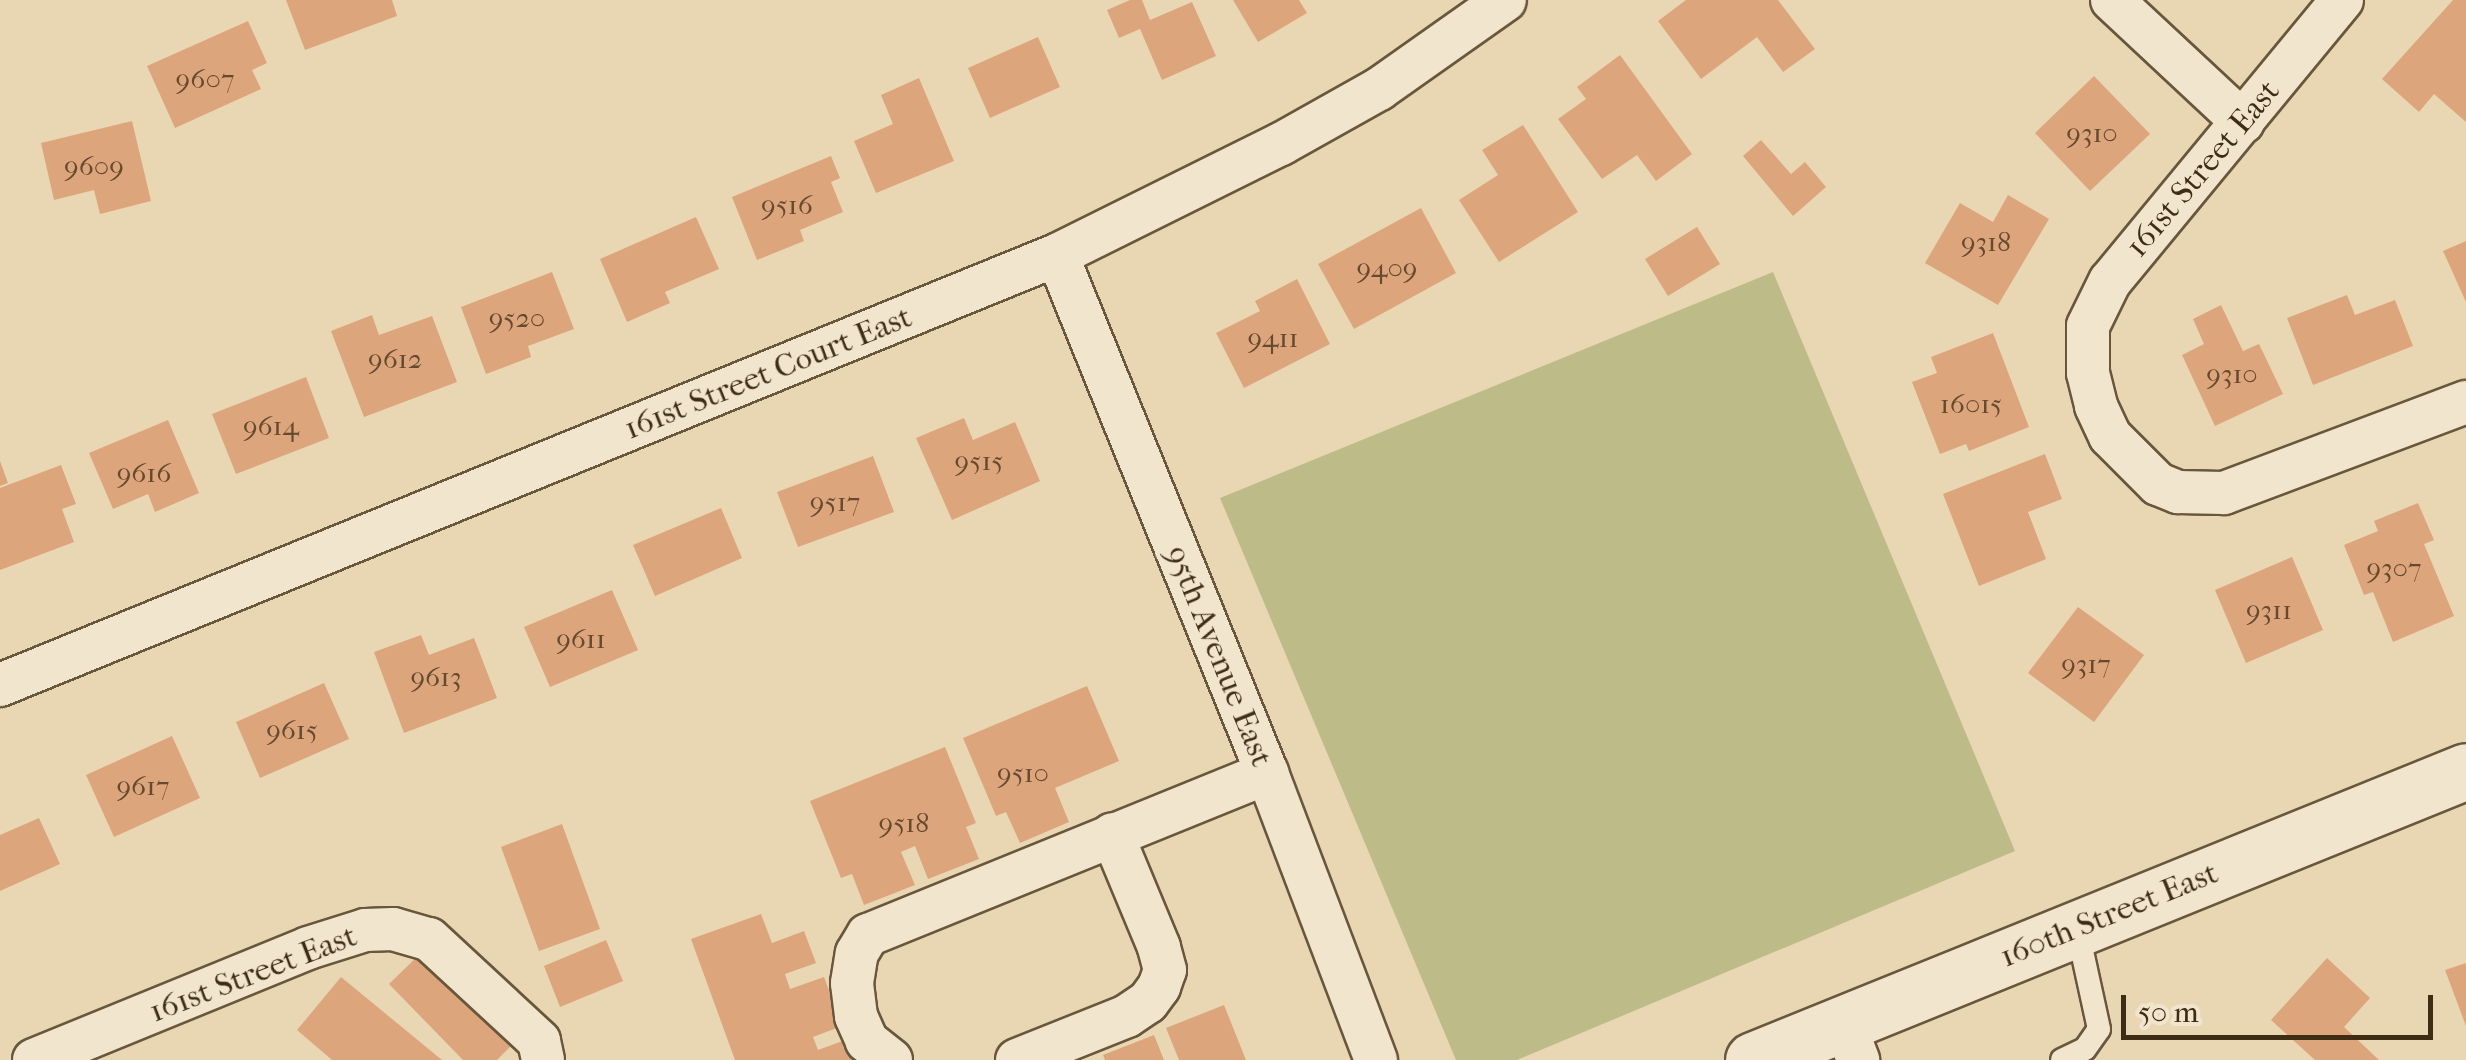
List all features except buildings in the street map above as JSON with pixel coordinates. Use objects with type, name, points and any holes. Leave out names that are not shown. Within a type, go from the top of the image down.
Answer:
[{"type":"main road","name":"160th Street East","points":[[1753,1060],[1851,1041],[2077,928],[2466,771]]},
{"type":"street","name":"161st Street Court East","points":[[0,685],[1057,255],[1166,204],[1346,107],[1505,0]]},
{"type":"street","points":[[2112,0],[2243,122]]},
{"type":"street","name":"161st Street East","points":[[2342,0],[2110,282],[2088,326],[2086,348],[2096,406],[2110,436],[2158,484],[2178,492],[2224,493],[2466,402]]},
{"type":"street","name":"95th Avenue East","points":[[1057,255],[1266,773],[1376,1060]]},
{"type":"street","points":[[891,1060],[867,1042],[856,1016],[852,983],[857,953],[868,935],[1266,773]]},
{"type":"street","points":[[1017,1060],[1127,1016],[1148,1002],[1160,987],[1165,970],[1159,947],[1112,834]]},
{"type":"street","name":"161st Street East","points":[[34,1060],[308,948],[365,930],[393,930],[430,938],[540,1042],[543,1060]]},
{"type":"lane","points":[[2062,1060],[2085,1049],[2100,1030],[2077,928]]},
{"type":"shaded area","points":[[1773,272],[2015,851],[1517,1060],[1456,1060],[1220,498]]}]
